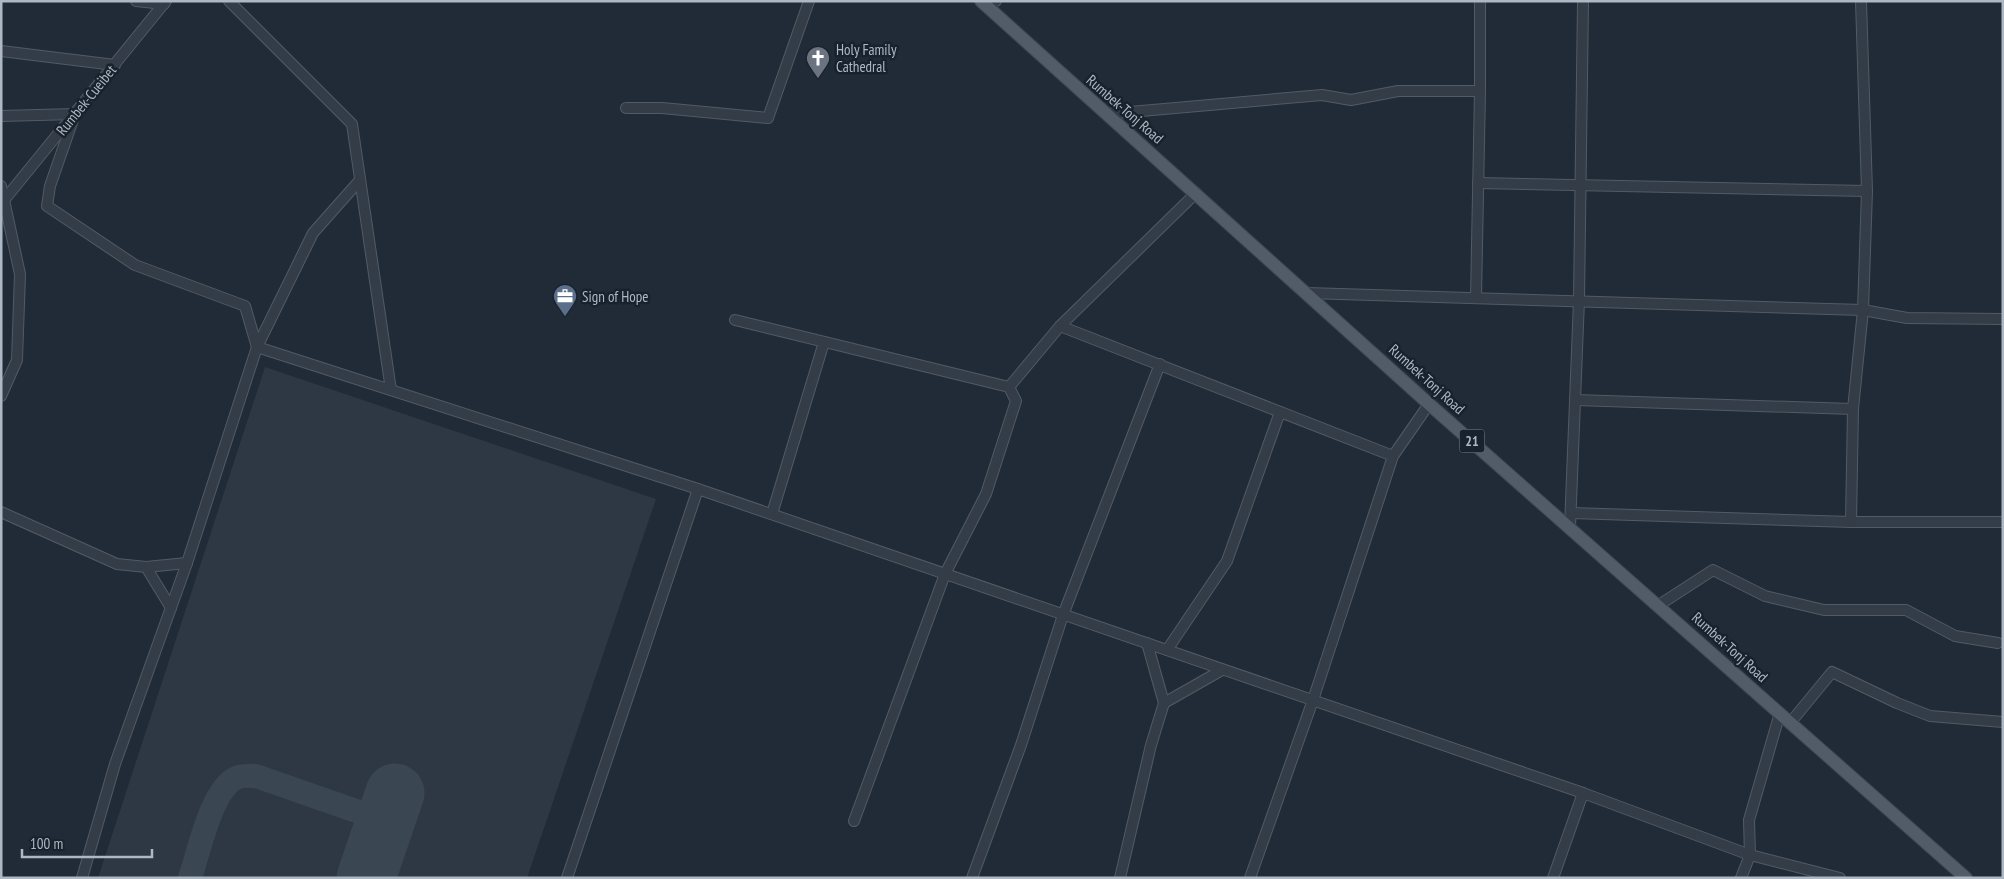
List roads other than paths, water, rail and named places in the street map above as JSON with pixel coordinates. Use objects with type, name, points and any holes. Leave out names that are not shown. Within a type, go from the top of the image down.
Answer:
[{"type":"main road","name":"Rumbek-Tonj Road","points":[[988,2],[1106,114],[1429,404],[1966,878]]},
{"type":"street","points":[[136,1],[165,3]]},
{"type":"street","points":[[228,1],[352,124],[391,390]]},
{"type":"street","points":[[626,108],[662,108],[768,118],[810,1]]},
{"type":"street","points":[[1476,298],[1480,1]]},
{"type":"street","points":[[1570,527],[1579,300],[1583,1]]},
{"type":"street","points":[[1851,522],[1853,409],[1862,310],[1867,190],[1861,1]]},
{"type":"street","name":"Rumbek-Cueibet","points":[[5,199],[165,3]]},
{"type":"street","points":[[1,51],[115,65]]},
{"type":"street","points":[[1106,114],[1322,95],[1351,100],[1398,91],[1480,91]]},
{"type":"street","points":[[1,116],[75,114],[50,186],[47,206],[135,265],[245,306],[257,347]]},
{"type":"street","points":[[82,878],[115,764],[187,563],[257,347],[313,233],[360,180]]},
{"type":"street","points":[[1478,183],[1867,190]]},
{"type":"street","points":[[1,186],[20,274],[17,360],[1,396]]},
{"type":"street","points":[[1008,387],[1060,326],[1196,194]]},
{"type":"street","points":[[1307,293],[1862,310],[1907,318],[2003,319]]},
{"type":"street","points":[[735,320],[1008,387],[1016,401],[986,494],[945,574],[854,821]]},
{"type":"street","points":[[1060,326],[1393,456]]},
{"type":"street","points":[[772,514],[824,342]]},
{"type":"street","points":[[257,347],[772,514],[1583,793],[1750,855],[1840,878]]},
{"type":"street","points":[[972,878],[1021,745],[1063,615],[1160,364]]},
{"type":"street","points":[[1575,400],[1853,409]]},
{"type":"street","points":[[1250,878],[1313,700],[1393,456],[1429,404]]},
{"type":"street","points":[[1167,650],[1227,562],[1280,412]]},
{"type":"street","points":[[567,878],[698,489]]},
{"type":"street","points":[[1,512],[117,564],[146,567],[187,563]]},
{"type":"street","points":[[1571,512],[1851,522],[2003,522]]},
{"type":"street","points":[[146,567],[171,608]]},
{"type":"street","points":[[1658,606],[1713,570],[1764,596],[1824,610],[1906,610],[1955,636],[1998,643]]},
{"type":"street","points":[[1120,878],[1151,745],[1164,703],[1147,643]]},
{"type":"street","points":[[1164,703],[1222,670]]},
{"type":"street","points":[[1790,723],[1832,672],[1897,704],[1930,716],[2003,722]]},
{"type":"street","points":[[1741,878],[1750,855],[1749,820],[1780,714]]},
{"type":"street","points":[[1553,878],[1583,793]]},
{"type":"place","name":"Holy Family Cathedral","points":[[818,79]]},
{"type":"place","name":"Sign of Hope","points":[[565,317]]}]
